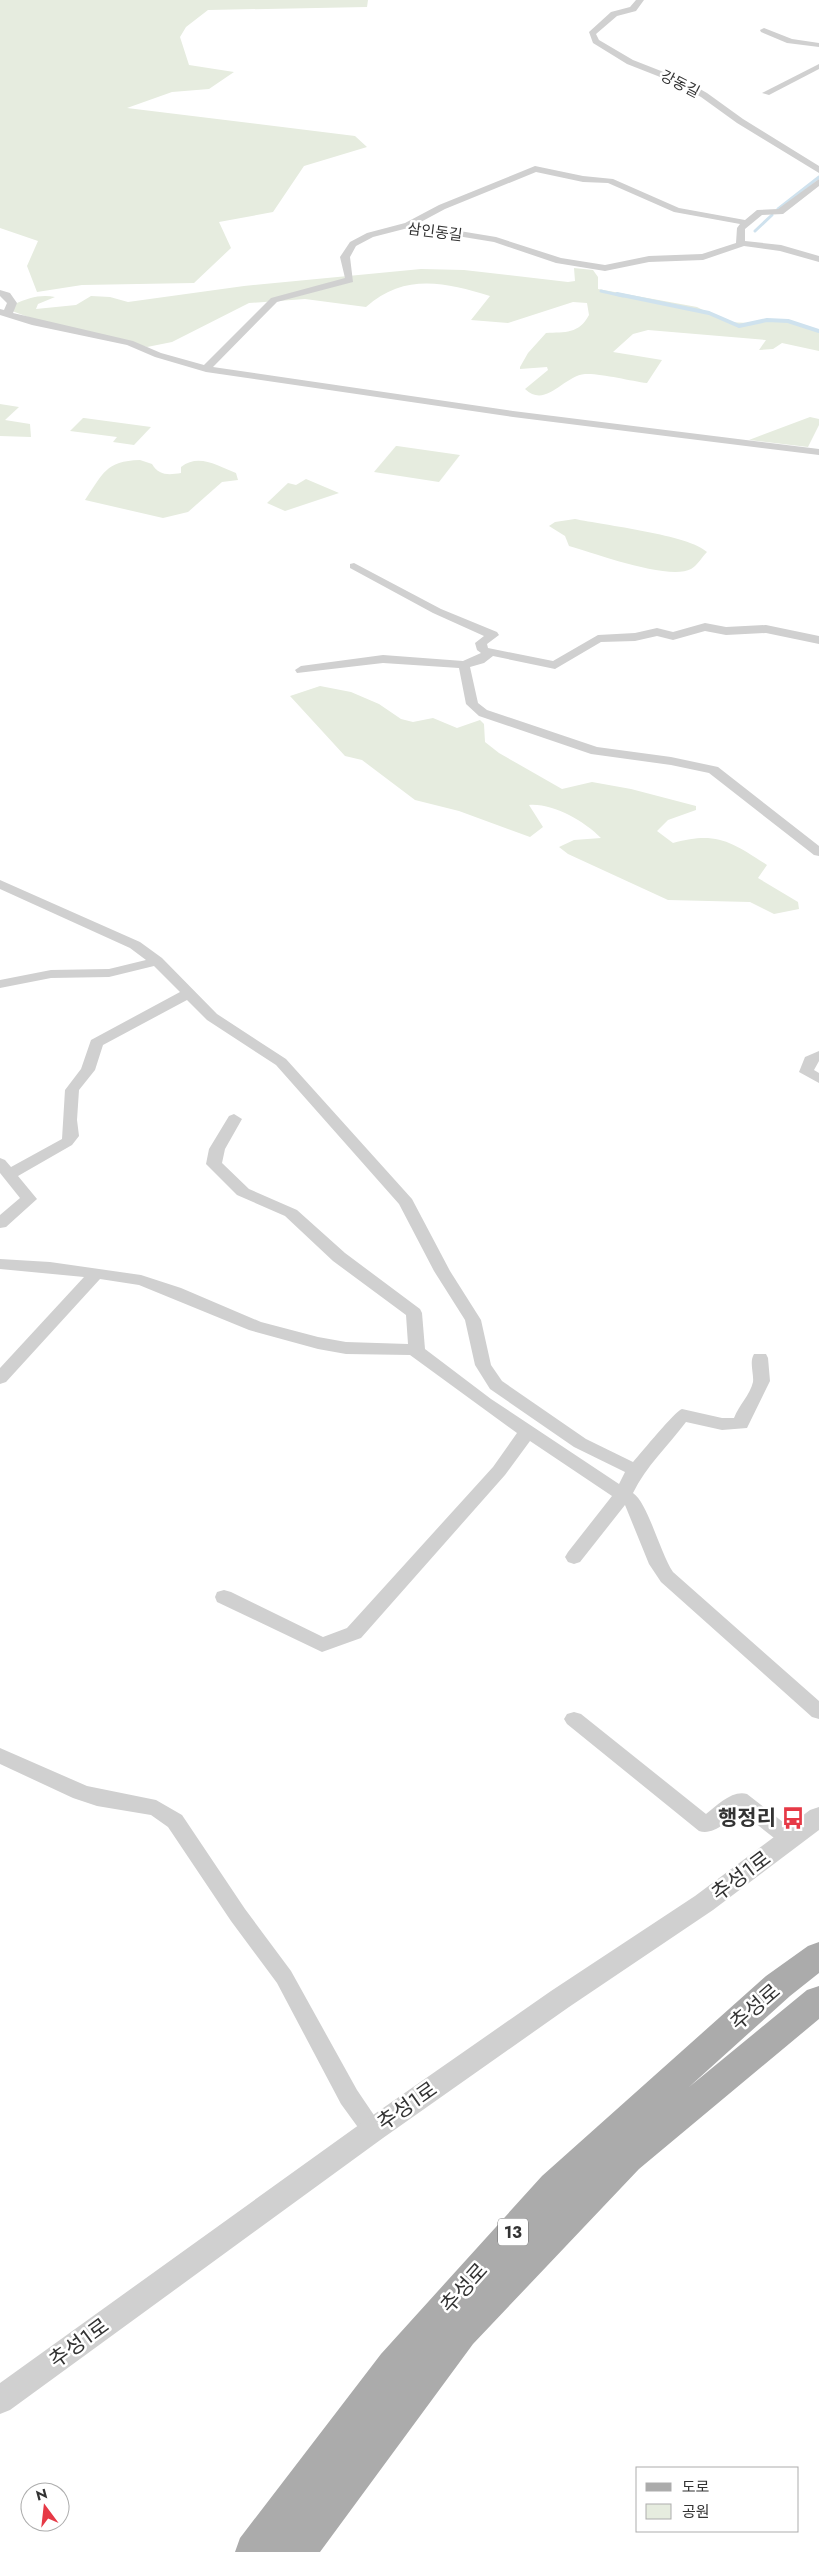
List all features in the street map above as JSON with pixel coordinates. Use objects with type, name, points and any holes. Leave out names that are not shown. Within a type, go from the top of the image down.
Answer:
[{"type":"main road","name":"추성로","points":[[254,2552],[394,2366],[554,2187],[778,1986],[819,1955]]},
{"type":"main road","name":"추성로","points":[[296,2552],[460,2332],[626,2158],[819,2000]]},
{"type":"street","name":"강동길","points":[[640,0],[633,9],[614,14],[592,34],[596,41],[630,62],[681,82],[819,170]]},
{"type":"street","points":[[764,30],[790,41],[819,45]]},
{"type":"street","points":[[766,93],[819,66]]},
{"type":"street","points":[[408,225],[442,207],[535,169],[583,179],[610,181],[614,185],[678,210],[748,222]]},
{"type":"street","points":[[819,182],[780,212],[760,212],[741,228],[741,243],[781,248],[819,258]]},
{"type":"street","name":"삼인동길","points":[[206,369],[274,300],[350,280],[345,257],[353,244],[370,235],[408,225],[496,240],[559,261],[605,268],[648,259],[702,257],[741,243]]},
{"type":"street","points":[[0,294],[7,295],[12,303],[4,312],[32,322],[130,343],[158,355],[206,369],[513,414],[819,452]]},
{"type":"street","points":[[354,566],[437,611],[493,635],[481,643],[483,650],[555,665],[598,639],[635,637],[657,632],[673,636],[705,626],[726,631],[766,629],[819,640]]},
{"type":"street","points":[[301,670],[383,659],[444,662],[464,665],[480,660],[490,652]]},
{"type":"street","points":[[464,665],[472,704],[483,714],[595,751],[671,761],[713,770],[819,852]]},
{"type":"street","points":[[0,884],[136,944],[157,961],[212,1017],[281,1062],[406,1202],[442,1271],[473,1320],[483,1366],[496,1385],[580,1443],[635,1470]]},
{"type":"street","points":[[0,984],[51,974],[109,973],[157,961]]},
{"type":"street","points":[[0,1223],[29,1199],[5,1169],[61,1148],[71,1136],[69,1120],[72,1090],[88,1070],[96,1044],[108,1035],[143,1019],[189,993]]},
{"type":"street","points":[[819,1054],[810,1060],[806,1072],[819,1079]]},
{"type":"street","points":[[234,1119],[217,1149],[214,1164],[243,1192],[291,1213],[339,1257],[414,1312],[417,1352]]},
{"type":"street","points":[[0,1264],[50,1267],[156,1284],[255,1326],[318,1343],[346,1348],[398,1348],[417,1352],[527,1432],[632,1500],[658,1564],[667,1577],[819,1712]]},
{"type":"street","points":[[0,1378],[51,1325],[96,1274]]},
{"type":"street","points":[[574,1557],[623,1495],[635,1470],[661,1444],[682,1415],[722,1424],[741,1424],[743,1417],[761,1389],[762,1370],[760,1358]]},
{"type":"street","points":[[224,1597],[322,1645],[354,1633],[499,1471],[527,1432]]},
{"type":"street","points":[[574,1719],[706,1825],[740,1800],[790,1839]]},
{"type":"street","points":[[0,1756],[55,1783],[97,1798],[156,1808],[175,1821],[187,1836],[238,1915],[284,1977],[349,2096],[373,2130]]},
{"type":"street","name":"추성1로","points":[[0,2400],[373,2130],[560,1999],[704,1903],[819,1817]]},
{"type":"green space","points":[[0,0],[368,0],[367,7],[208,10],[186,27],[180,37],[189,65],[234,72],[209,89],[172,92],[127,108],[355,136],[367,147],[304,166],[273,212],[219,222],[231,248],[194,283],[82,285],[37,292],[27,266],[38,241],[0,228]]},
{"type":"green space","points":[[574,268],[593,270],[598,277],[598,289],[697,307],[727,322],[749,323],[765,319],[789,320],[819,330],[819,351],[782,343],[773,349],[759,350],[766,340],[648,330],[633,334],[613,352],[662,360],[647,383],[585,374],[569,380],[547,394],[540,395],[533,394],[525,389],[548,370],[547,367],[520,369],[520,367],[528,353],[546,333],[571,331],[581,326],[589,315],[587,303],[573,302],[508,323],[471,320],[490,296],[441,284],[410,285],[380,296],[366,307],[305,299],[249,303],[172,342],[147,347],[36,320],[12,311],[15,304],[40,296],[55,297],[38,304],[36,309],[76,305],[91,296],[110,297],[128,302],[244,286],[421,269],[464,270],[568,282],[575,281]]},
{"type":"green space","points":[[0,404],[19,407],[5,420],[30,424],[31,437],[0,436]]},
{"type":"green space","points":[[810,417],[819,419],[819,425],[808,447],[749,440]]},
{"type":"green space","points":[[83,418],[151,427],[134,445],[113,442],[117,437],[70,431]]},
{"type":"green space","points":[[396,446],[460,455],[439,482],[374,472]]},
{"type":"green space","points":[[140,460],[152,464],[161,473],[168,474],[181,473],[181,467],[188,463],[195,461],[208,462],[236,473],[238,480],[222,482],[188,512],[163,518],[85,500],[101,476],[112,466],[128,461]]},
{"type":"green space","points":[[306,479],[339,493],[285,511],[267,503],[288,483],[296,485]]},
{"type":"green space","points":[[575,519],[665,536],[698,546],[707,552],[693,568],[680,572],[631,565],[569,546],[565,536],[549,526],[555,522]]},
{"type":"green space","points":[[320,686],[351,692],[379,704],[401,719],[413,722],[433,718],[457,728],[480,720],[484,724],[485,742],[499,753],[562,789],[592,782],[631,789],[696,806],[696,810],[668,820],[657,831],[673,843],[701,838],[713,839],[723,841],[743,850],[767,865],[758,878],[798,902],[799,909],[774,914],[750,902],[668,900],[568,854],[559,847],[574,840],[601,838],[586,825],[568,814],[548,807],[529,805],[543,827],[530,837],[459,811],[415,800],[362,760],[345,756],[290,696]]},
{"type":"waterway","points":[[778,209],[819,177]]},
{"type":"waterway","points":[[755,231],[772,215]]},
{"type":"waterway","points":[[601,291],[623,296]]},
{"type":"waterway","points":[[617,294],[709,313],[739,326],[767,320],[788,321],[819,331]]},
{"type":"place","name":"행정리","points":[[793,1818]]}]
